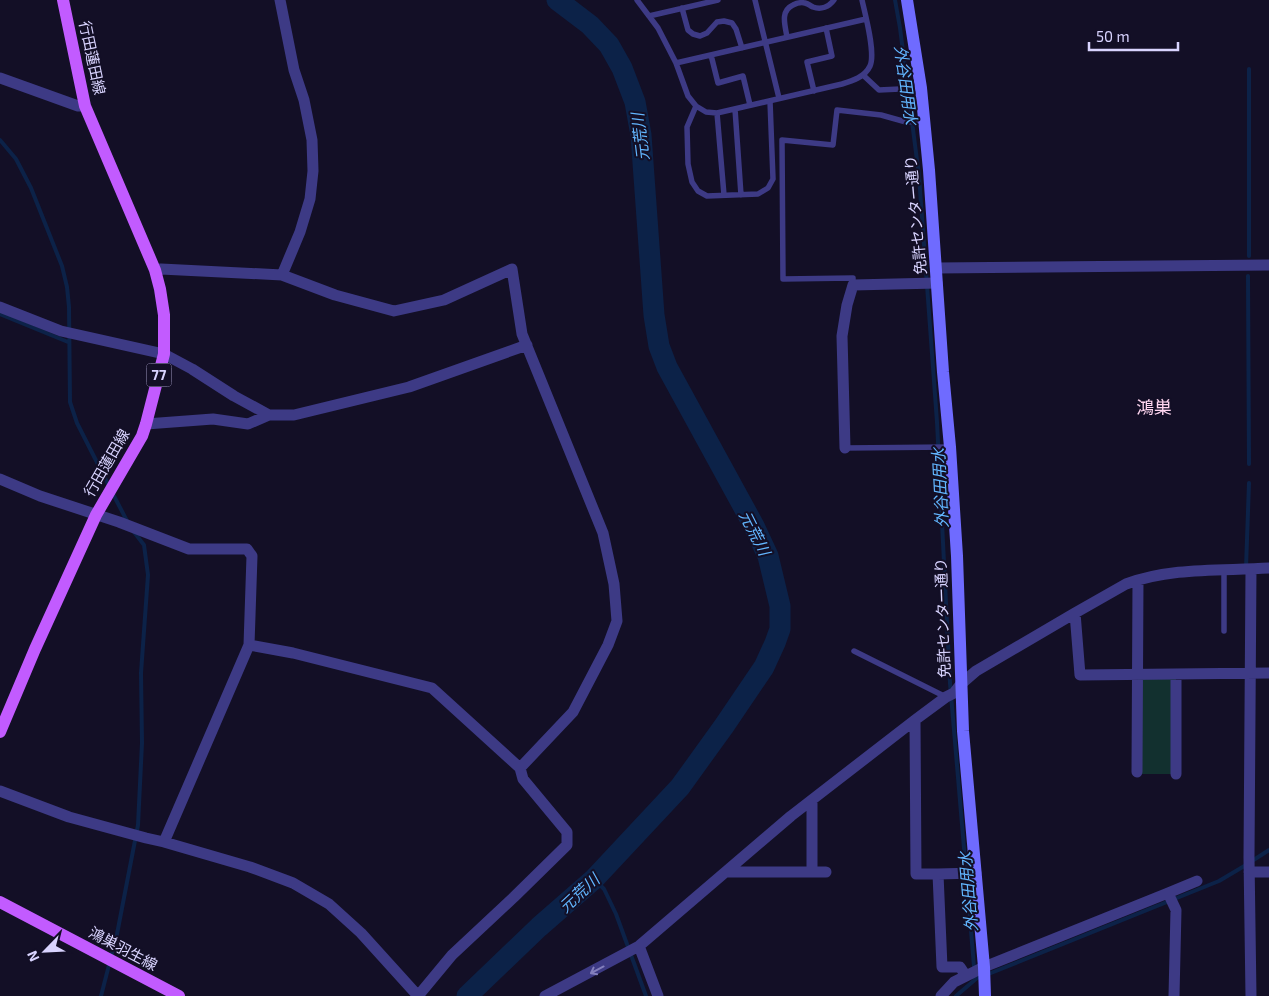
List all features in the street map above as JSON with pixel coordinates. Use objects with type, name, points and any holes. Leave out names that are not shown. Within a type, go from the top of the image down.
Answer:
[{"type":"main road","name":"行田蓮田線","points":[[0,732],[96,514],[142,436],[164,354],[164,315],[155,270],[85,106],[63,0]]},
{"type":"main road","name":"鴻巣羽生線","points":[[0,902],[179,996]]},
{"type":"street","points":[[280,0],[294,70],[304,100],[312,140],[313,171],[310,199],[300,232],[282,275]]},
{"type":"street","name":"免許センター通り","points":[[907,0],[921,88],[937,268],[957,556],[963,731],[985,996]]},
{"type":"street","points":[[0,78],[78,106],[85,106]]},
{"type":"street","points":[[937,268],[1269,265]]},
{"type":"street","points":[[155,270],[282,275],[335,295],[394,311],[444,300],[512,269],[522,334],[602,533],[614,584],[617,621],[608,645],[573,712],[520,768]]},
{"type":"street","points":[[845,448],[842,336],[847,305],[853,285],[937,283]]},
{"type":"street","points":[[0,307],[61,331],[164,354],[269,415]]},
{"type":"street","points":[[146,424],[213,419],[248,424],[269,415],[294,415],[409,387],[527,345]]},
{"type":"street","points":[[0,479],[40,496],[119,522],[189,549],[247,550],[252,556],[249,645],[164,842]]},
{"type":"street","points":[[545,996],[640,946],[791,816],[915,720],[954,693],[976,671],[1126,584],[1160,575],[1269,568]]},
{"type":"street","points":[[1251,569],[1249,858],[1251,996]]},
{"type":"street","points":[[1136,772],[1138,580]]},
{"type":"street","points":[[1075,613],[1080,675],[1269,674]]},
{"type":"street","points":[[0,791],[69,817],[250,867],[293,883],[329,904],[361,933],[418,996],[452,955],[568,845],[567,832],[522,779],[520,768],[432,688],[293,653],[249,645]]},
{"type":"street","points":[[1176,674],[1176,774]]},
{"type":"street","points":[[915,720],[916,874],[976,873]]},
{"type":"street","points":[[812,800],[812,872]]},
{"type":"street","points":[[726,872],[826,872]]},
{"type":"street","points":[[1249,872],[1269,872]]},
{"type":"street","points":[[938,874],[942,967],[960,966],[966,976]]},
{"type":"street","points":[[941,996],[954,982],[966,976],[1196,881]]},
{"type":"street","points":[[1168,893],[1176,910],[1174,996]]},
{"type":"street","points":[[640,946],[658,996]]},
{"type":"lane","points":[[637,0],[658,28],[676,63],[688,96],[696,106],[706,112],[735,109],[814,91],[863,76],[870,66],[872,58],[871,43],[862,0]]},
{"type":"lane","points":[[649,16],[718,0]]},
{"type":"lane","points":[[756,0],[779,98]]},
{"type":"lane","points":[[787,37],[784,20],[786,10],[792,5],[799,2],[806,3],[814,8],[823,8],[834,0]]},
{"type":"lane","points":[[682,8],[688,30],[693,34],[700,36],[707,34],[716,22],[732,23],[742,48]]},
{"type":"lane","points":[[676,63],[866,19]]},
{"type":"lane","points":[[814,91],[807,62],[832,56],[826,28]]},
{"type":"lane","points":[[711,55],[718,83],[743,76],[750,105]]},
{"type":"lane","points":[[863,76],[879,90],[921,88]]},
{"type":"lane","points":[[696,106],[688,127],[688,164],[692,182],[698,191],[707,196],[758,194],[768,188],[772,179],[770,101]]},
{"type":"lane","points":[[735,109],[741,194]]},
{"type":"lane","points":[[853,285],[853,278],[783,279],[782,140],[833,145],[837,110],[881,115],[906,122],[924,121]]},
{"type":"lane","points":[[717,112],[724,195]]},
{"type":"lane","points":[[845,448],[950,448]]},
{"type":"lane","points":[[1224,570],[1224,631]]},
{"type":"lane","points":[[854,651],[946,697]]},
{"type":"green space","points":[[1138,674],[1176,674],[1176,774],[1136,774]]},
{"type":"waterway","name":"元荒川","points":[[467,996],[539,927],[594,879],[680,787],[764,667],[780,629],[780,606],[768,556],[754,526],[667,367],[659,346],[654,315],[641,135],[635,102],[622,68],[609,45],[590,25],[557,0]]},
{"type":"waterway","name":"外谷田用水","points":[[895,0],[919,176],[937,422],[950,683],[975,978]]},
{"type":"waterway","points":[[1249,69],[1249,256]]},
{"type":"waterway","points":[[0,140],[16,159],[31,188],[62,266],[69,307],[70,402],[77,423],[109,486]]},
{"type":"waterway","points":[[1248,276],[1249,464]]},
{"type":"waterway","points":[[0,314],[68,342]]},
{"type":"waterway","points":[[1246,568],[1249,483]]},
{"type":"waterway","points":[[112,492],[127,521]]},
{"type":"waterway","points":[[101,996],[117,934],[138,825],[142,743],[141,673],[148,575],[144,545],[134,532]]},
{"type":"waterway","points":[[1252,861],[1269,850]]},
{"type":"waterway","points":[[986,975],[1219,881],[1246,865]]},
{"type":"waterway","points":[[594,879],[604,889],[616,914],[646,996]]},
{"type":"waterway","points":[[956,996],[977,978]]},
{"type":"district","name":"鴻巣","points":[[1154,408]]}]
